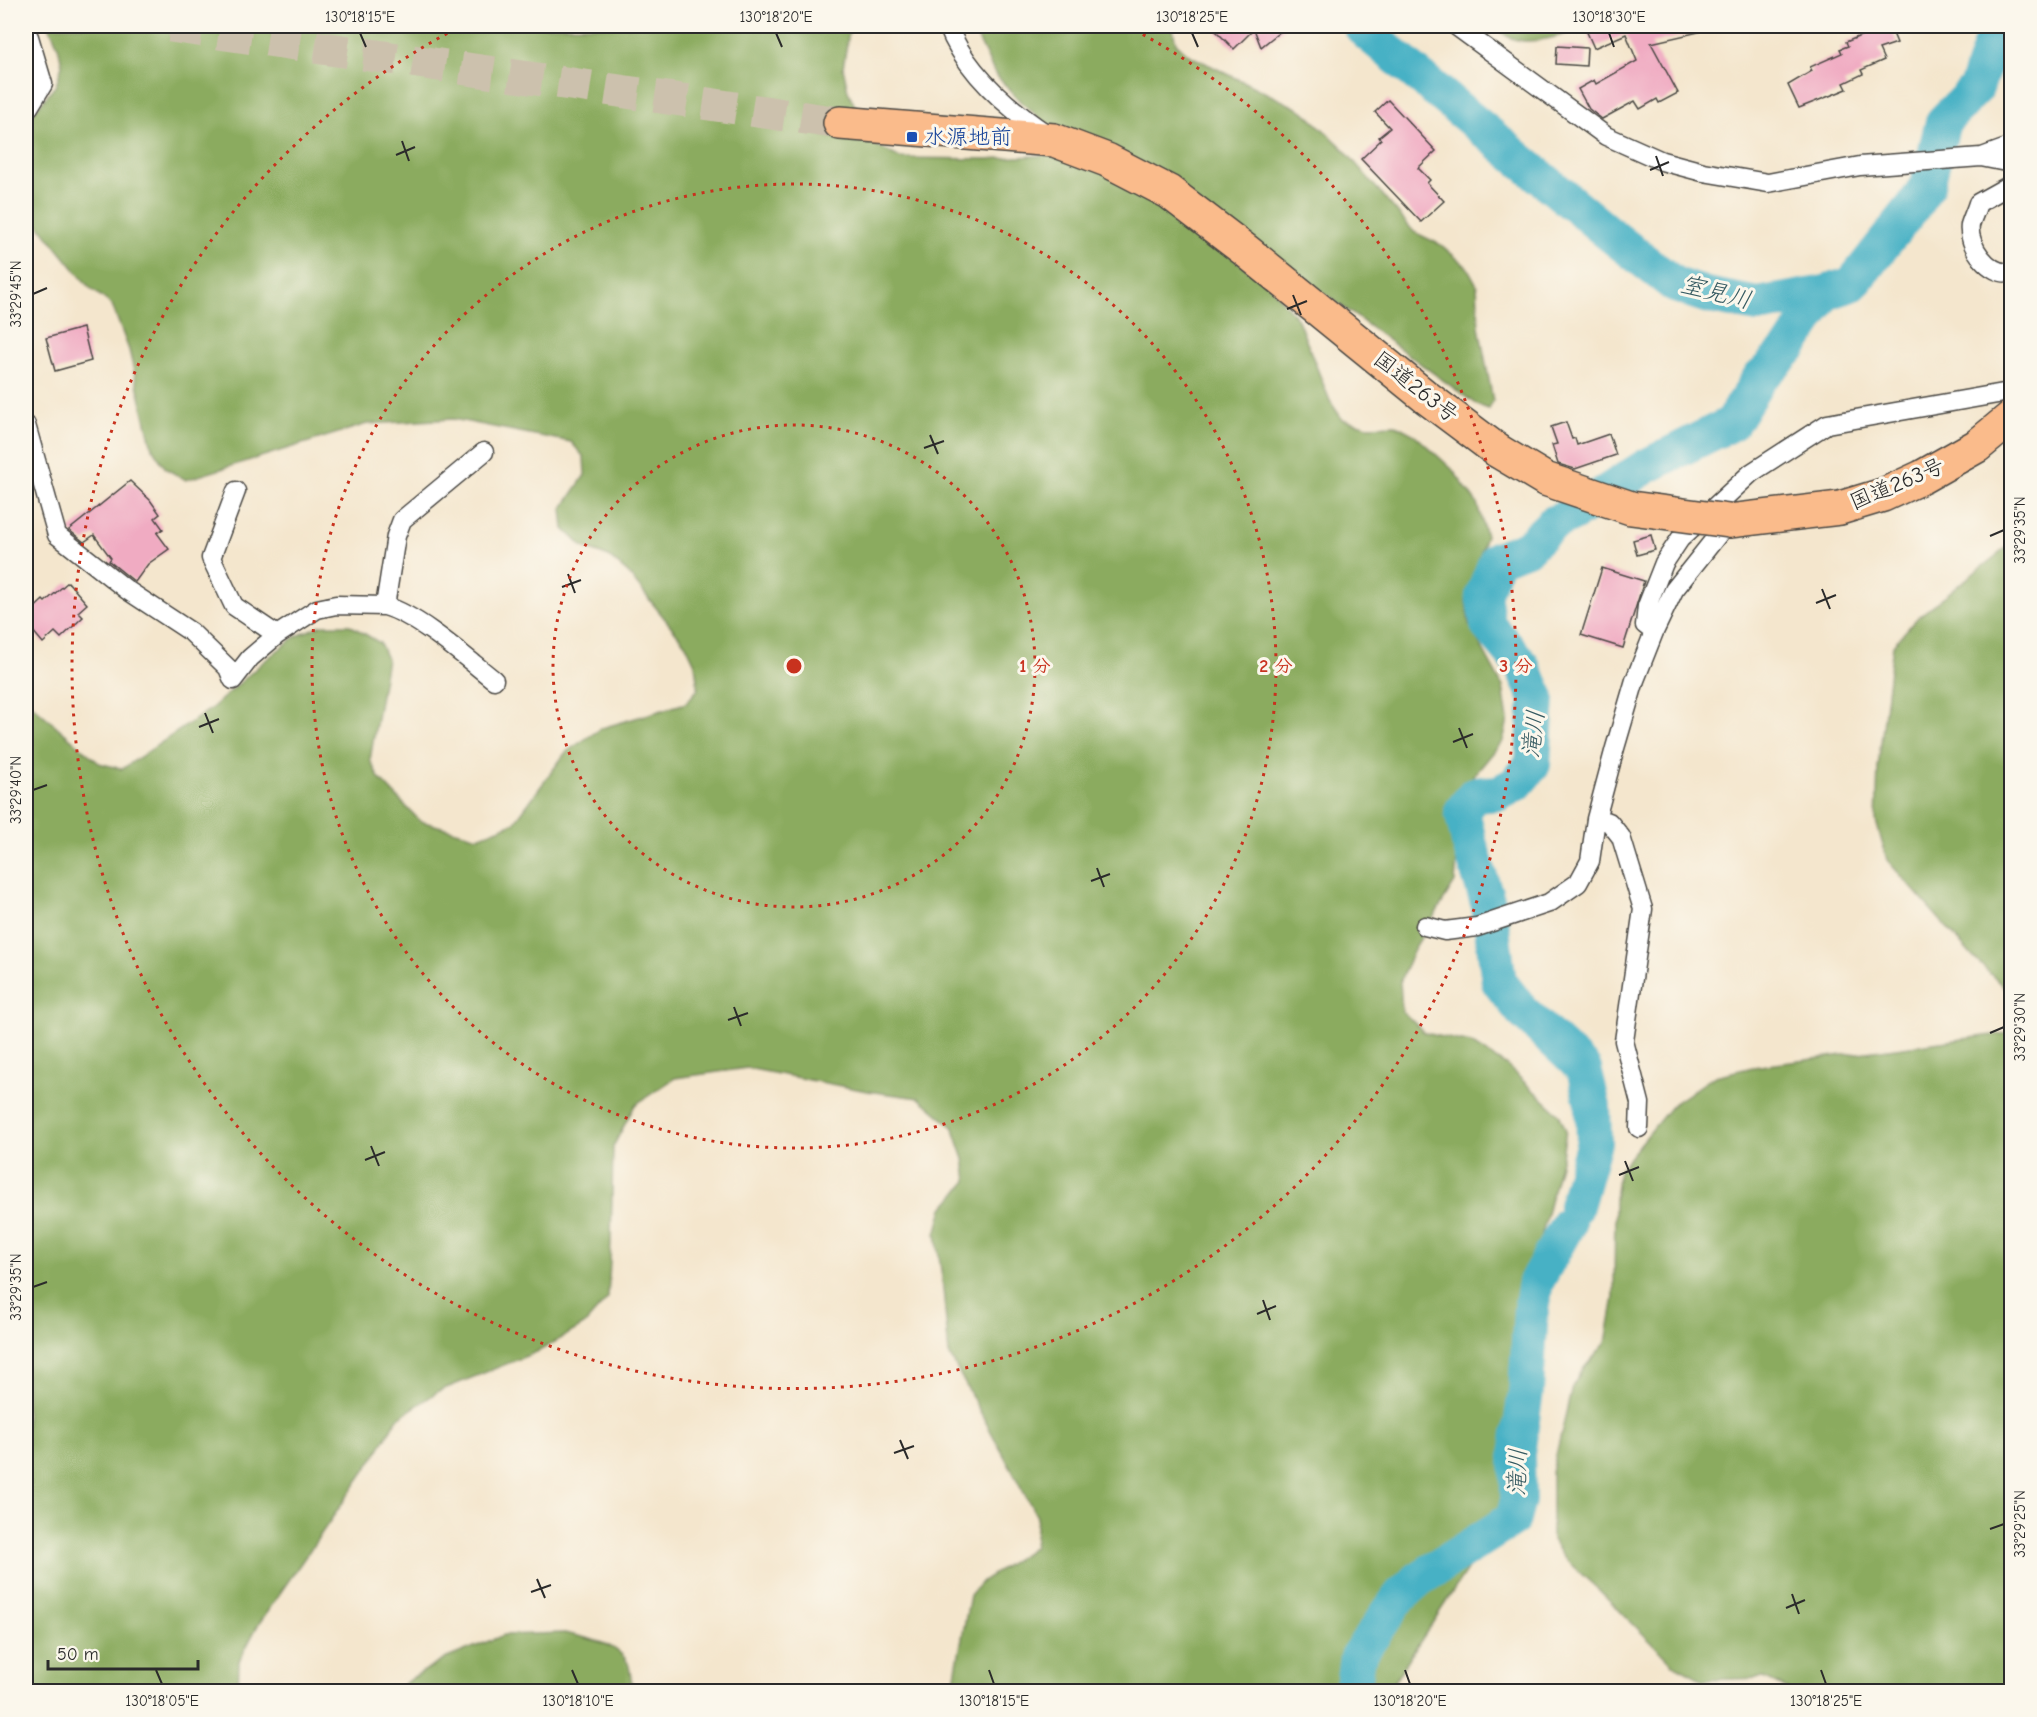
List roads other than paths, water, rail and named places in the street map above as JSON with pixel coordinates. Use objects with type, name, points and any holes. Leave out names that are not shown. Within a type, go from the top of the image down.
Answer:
[{"type":"highway","name":"国道263号","points":[[840,123],[1054,140],[1107,160],[1168,192],[1245,250],[1426,397],[1498,451],[1545,479],[1630,508],[1729,521],[1840,508],[1883,495],[1922,477],[1977,446],[2012,417]]},
{"type":"street","points":[[948,26],[954,41],[988,85],[1020,116],[1054,140]]},
{"type":"street","points":[[1456,26],[1606,136],[1662,161],[1703,172],[1768,183],[1860,166],[1981,157],[2012,146]]},
{"type":"street","points":[[26,36],[29,37],[43,84],[29,107],[26,108]]},
{"type":"street","points":[[1981,157],[2012,161]]},
{"type":"street","points":[[2012,184],[1978,203],[1970,227],[1974,249],[1990,266],[2007,273],[2012,272]]},
{"type":"street","points":[[1654,632],[1645,625],[1647,606],[1664,563],[1680,539],[1751,473],[1827,424],[1968,398],[2008,392],[2012,395]]},
{"type":"street","points":[[26,425],[57,535],[127,590],[190,632],[228,668],[233,680],[250,658],[277,635],[317,609],[336,604],[385,606],[398,610],[452,646],[494,680]]},
{"type":"street","points":[[385,606],[396,536],[402,520],[484,452]]},
{"type":"street","points":[[236,491],[211,558],[234,606],[277,635]]},
{"type":"street","points":[[1425,926],[1445,931],[1477,927],[1549,903],[1578,883],[1590,861],[1596,819],[1635,680],[1654,632],[1674,590],[1729,521]]},
{"type":"street","points":[[1596,819],[1609,822],[1621,837],[1643,909],[1624,1041],[1640,1103],[1639,1128]]},
{"type":"waterway","name":"室見川","points":[[1361,26],[1607,232],[1675,285],[1706,295],[1758,305],[1825,293],[1852,284],[1916,203],[1927,185],[1943,122],[1976,88],[1990,46],[2012,29]]},
{"type":"waterway","name":"滝川","points":[[1576,1206],[1594,1142],[1593,1107],[1584,1069],[1522,1011],[1499,982],[1489,906],[1462,811],[1474,795],[1499,793],[1516,784],[1533,764],[1537,698],[1521,664],[1488,625],[1483,595],[1497,559],[1527,548],[1552,524],[1573,514],[1645,467],[1732,423],[1759,379],[1790,347],[1825,293]]},
{"type":"waterway","name":"滝川","points":[[1352,1692],[1357,1657],[1401,1595],[1419,1579],[1513,1519],[1518,1500],[1517,1454],[1526,1391],[1531,1309],[1536,1282],[1568,1224]]},
{"type":"tunnel","points":[[170,26],[840,123]]},
{"type":"place","name":"水源地前","points":[[912,137]]}]
